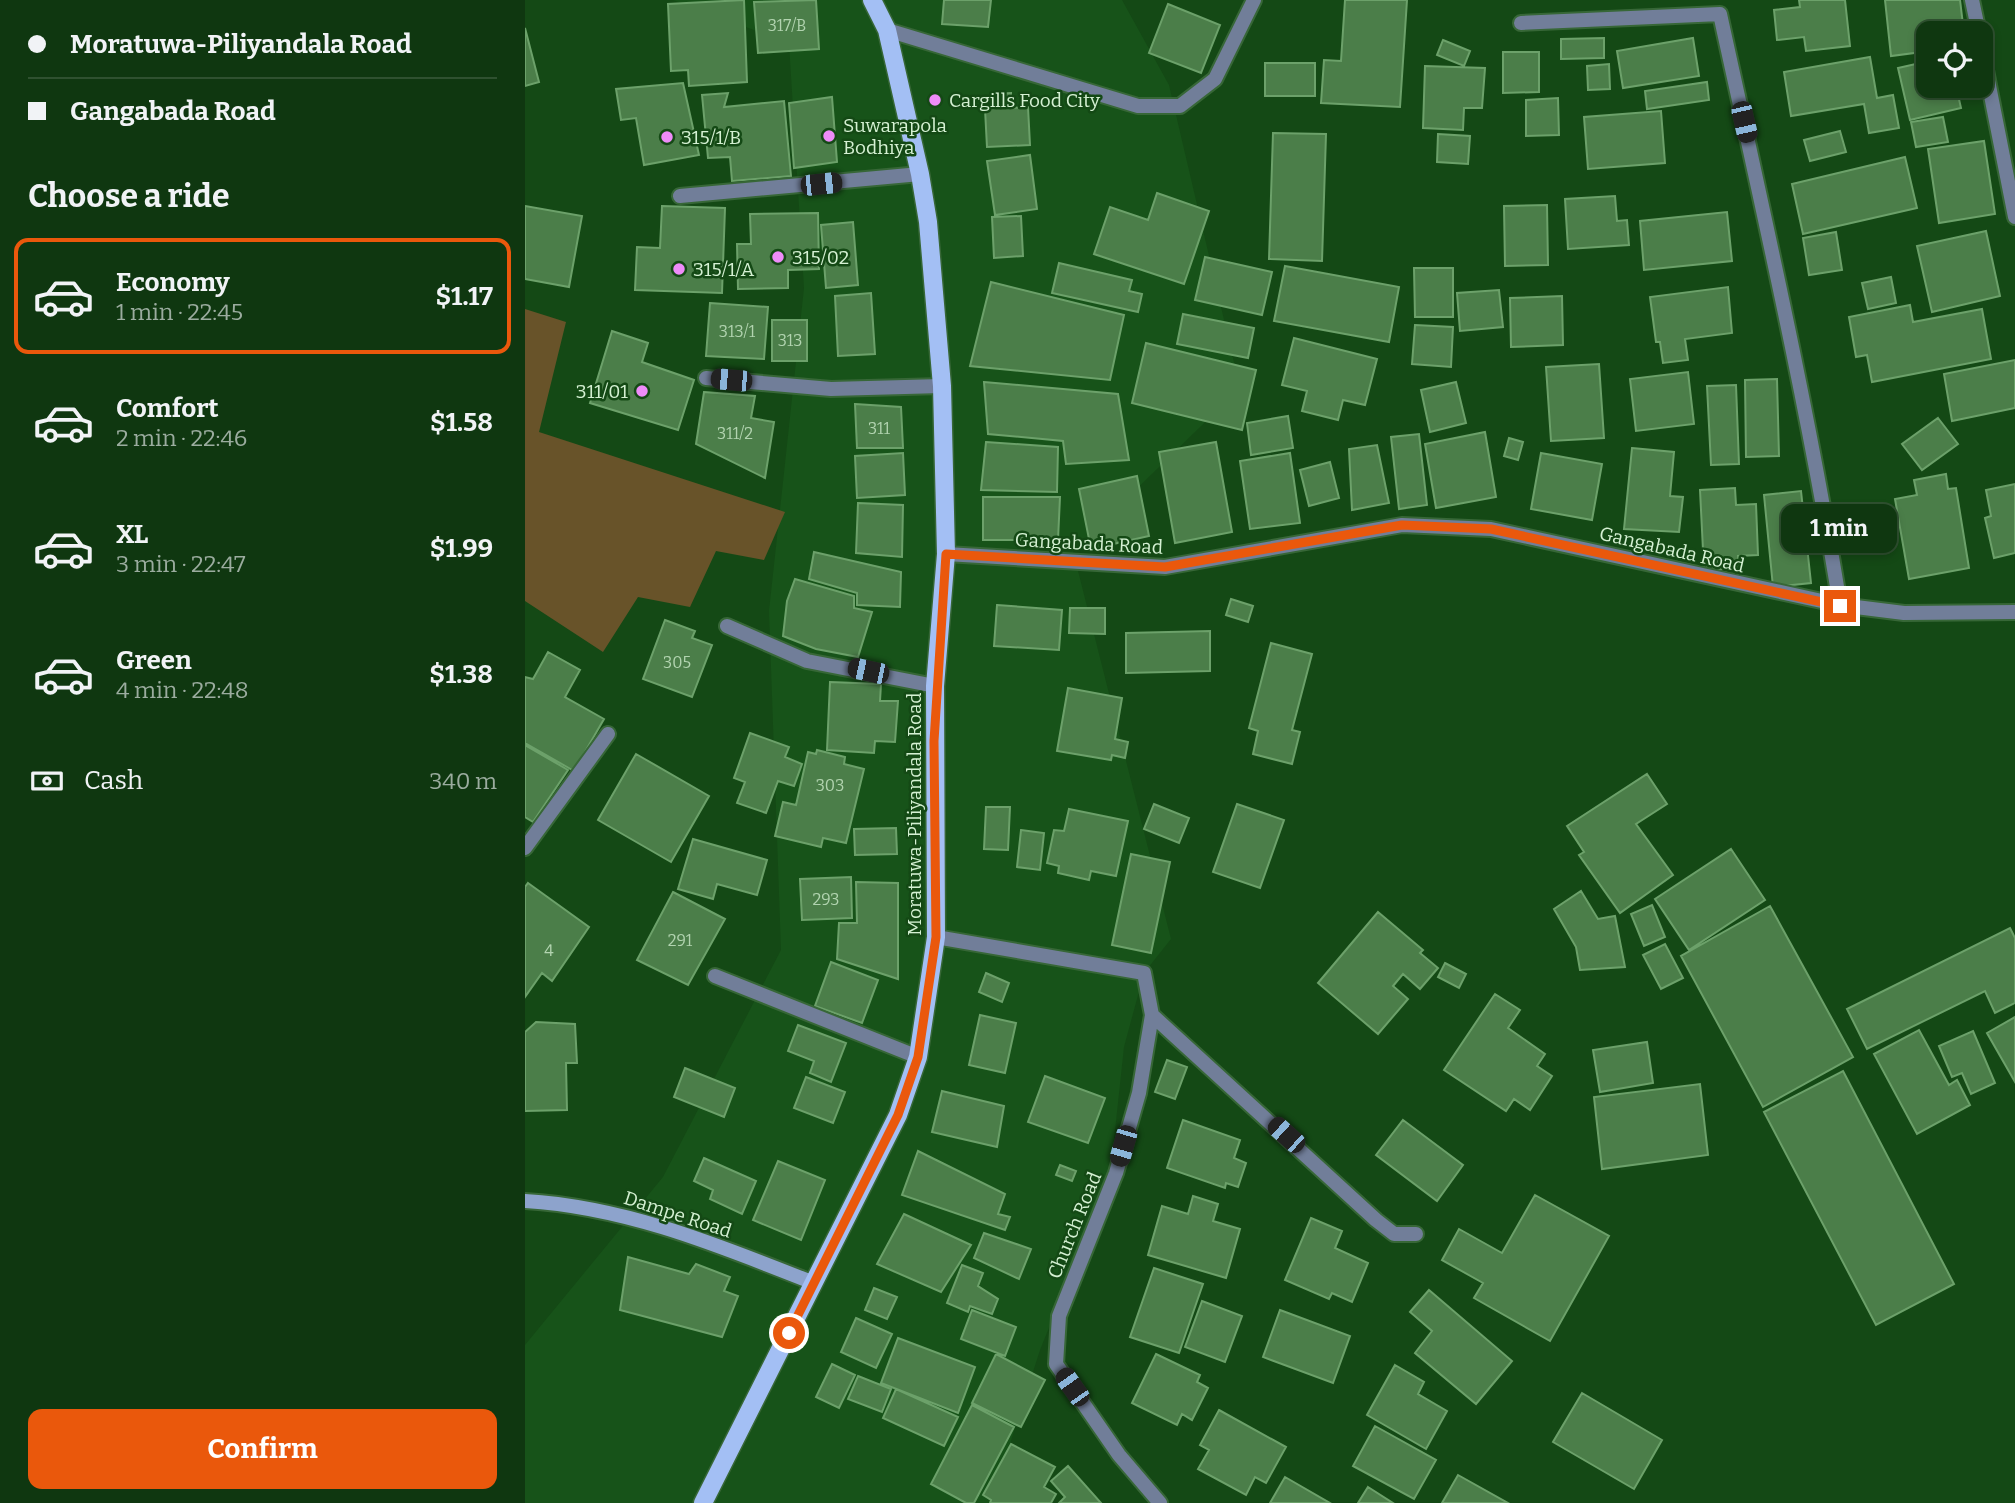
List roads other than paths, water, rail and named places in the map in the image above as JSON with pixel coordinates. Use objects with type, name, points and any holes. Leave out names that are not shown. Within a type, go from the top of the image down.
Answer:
[{"type":"main road","name":"Moratuwa-Piliyandala Road","points":[[703,1503],[898,1115],[918,1057],[936,937],[935,686],[946,554],[942,386],[928,222],[920,174],[887,30],[872,0]]},
{"type":"street","points":[[887,30],[1138,106],[1180,106],[1215,79],[1254,0]]},
{"type":"street","points":[[1972,0],[1976,21]]},
{"type":"street","points":[[1521,23],[1720,14],[1786,310],[1840,606]]},
{"type":"street","points":[[1991,98],[2015,217]]},
{"type":"street","points":[[680,196],[920,174]]},
{"type":"street","points":[[706,378],[831,389],[942,386]]},
{"type":"street","name":"Gangabada Road","points":[[946,554],[1165,567],[1402,525],[1491,529],[1840,606],[1904,613],[2015,612]]},
{"type":"street","points":[[727,626],[807,661],[935,686]]},
{"type":"street","points":[[525,848],[608,734]]},
{"type":"street","name":"Church Road","points":[[936,937],[1144,973],[1152,1015],[1139,1093],[1116,1173],[1059,1316],[1056,1364],[1119,1455],[1160,1503]]},
{"type":"street","points":[[715,976],[918,1057]]},
{"type":"street","points":[[1152,1015],[1177,1041],[1303,1150],[1375,1220],[1395,1234],[1416,1234]]},
{"type":"street","name":"Dampe Road","points":[[525,1202],[570,1204],[648,1221],[814,1283]]},
{"type":"place","name":"Cargills Food City","points":[[935,100]]},
{"type":"place","name":"Suwarapola Bodhiya","points":[[829,136]]},
{"type":"place","name":"315/1/B","points":[[667,137]]},
{"type":"place","name":"315/02","points":[[778,257]]},
{"type":"place","name":"315/1/A","points":[[679,269]]},
{"type":"place","name":"311/01","points":[[642,391]]}]
